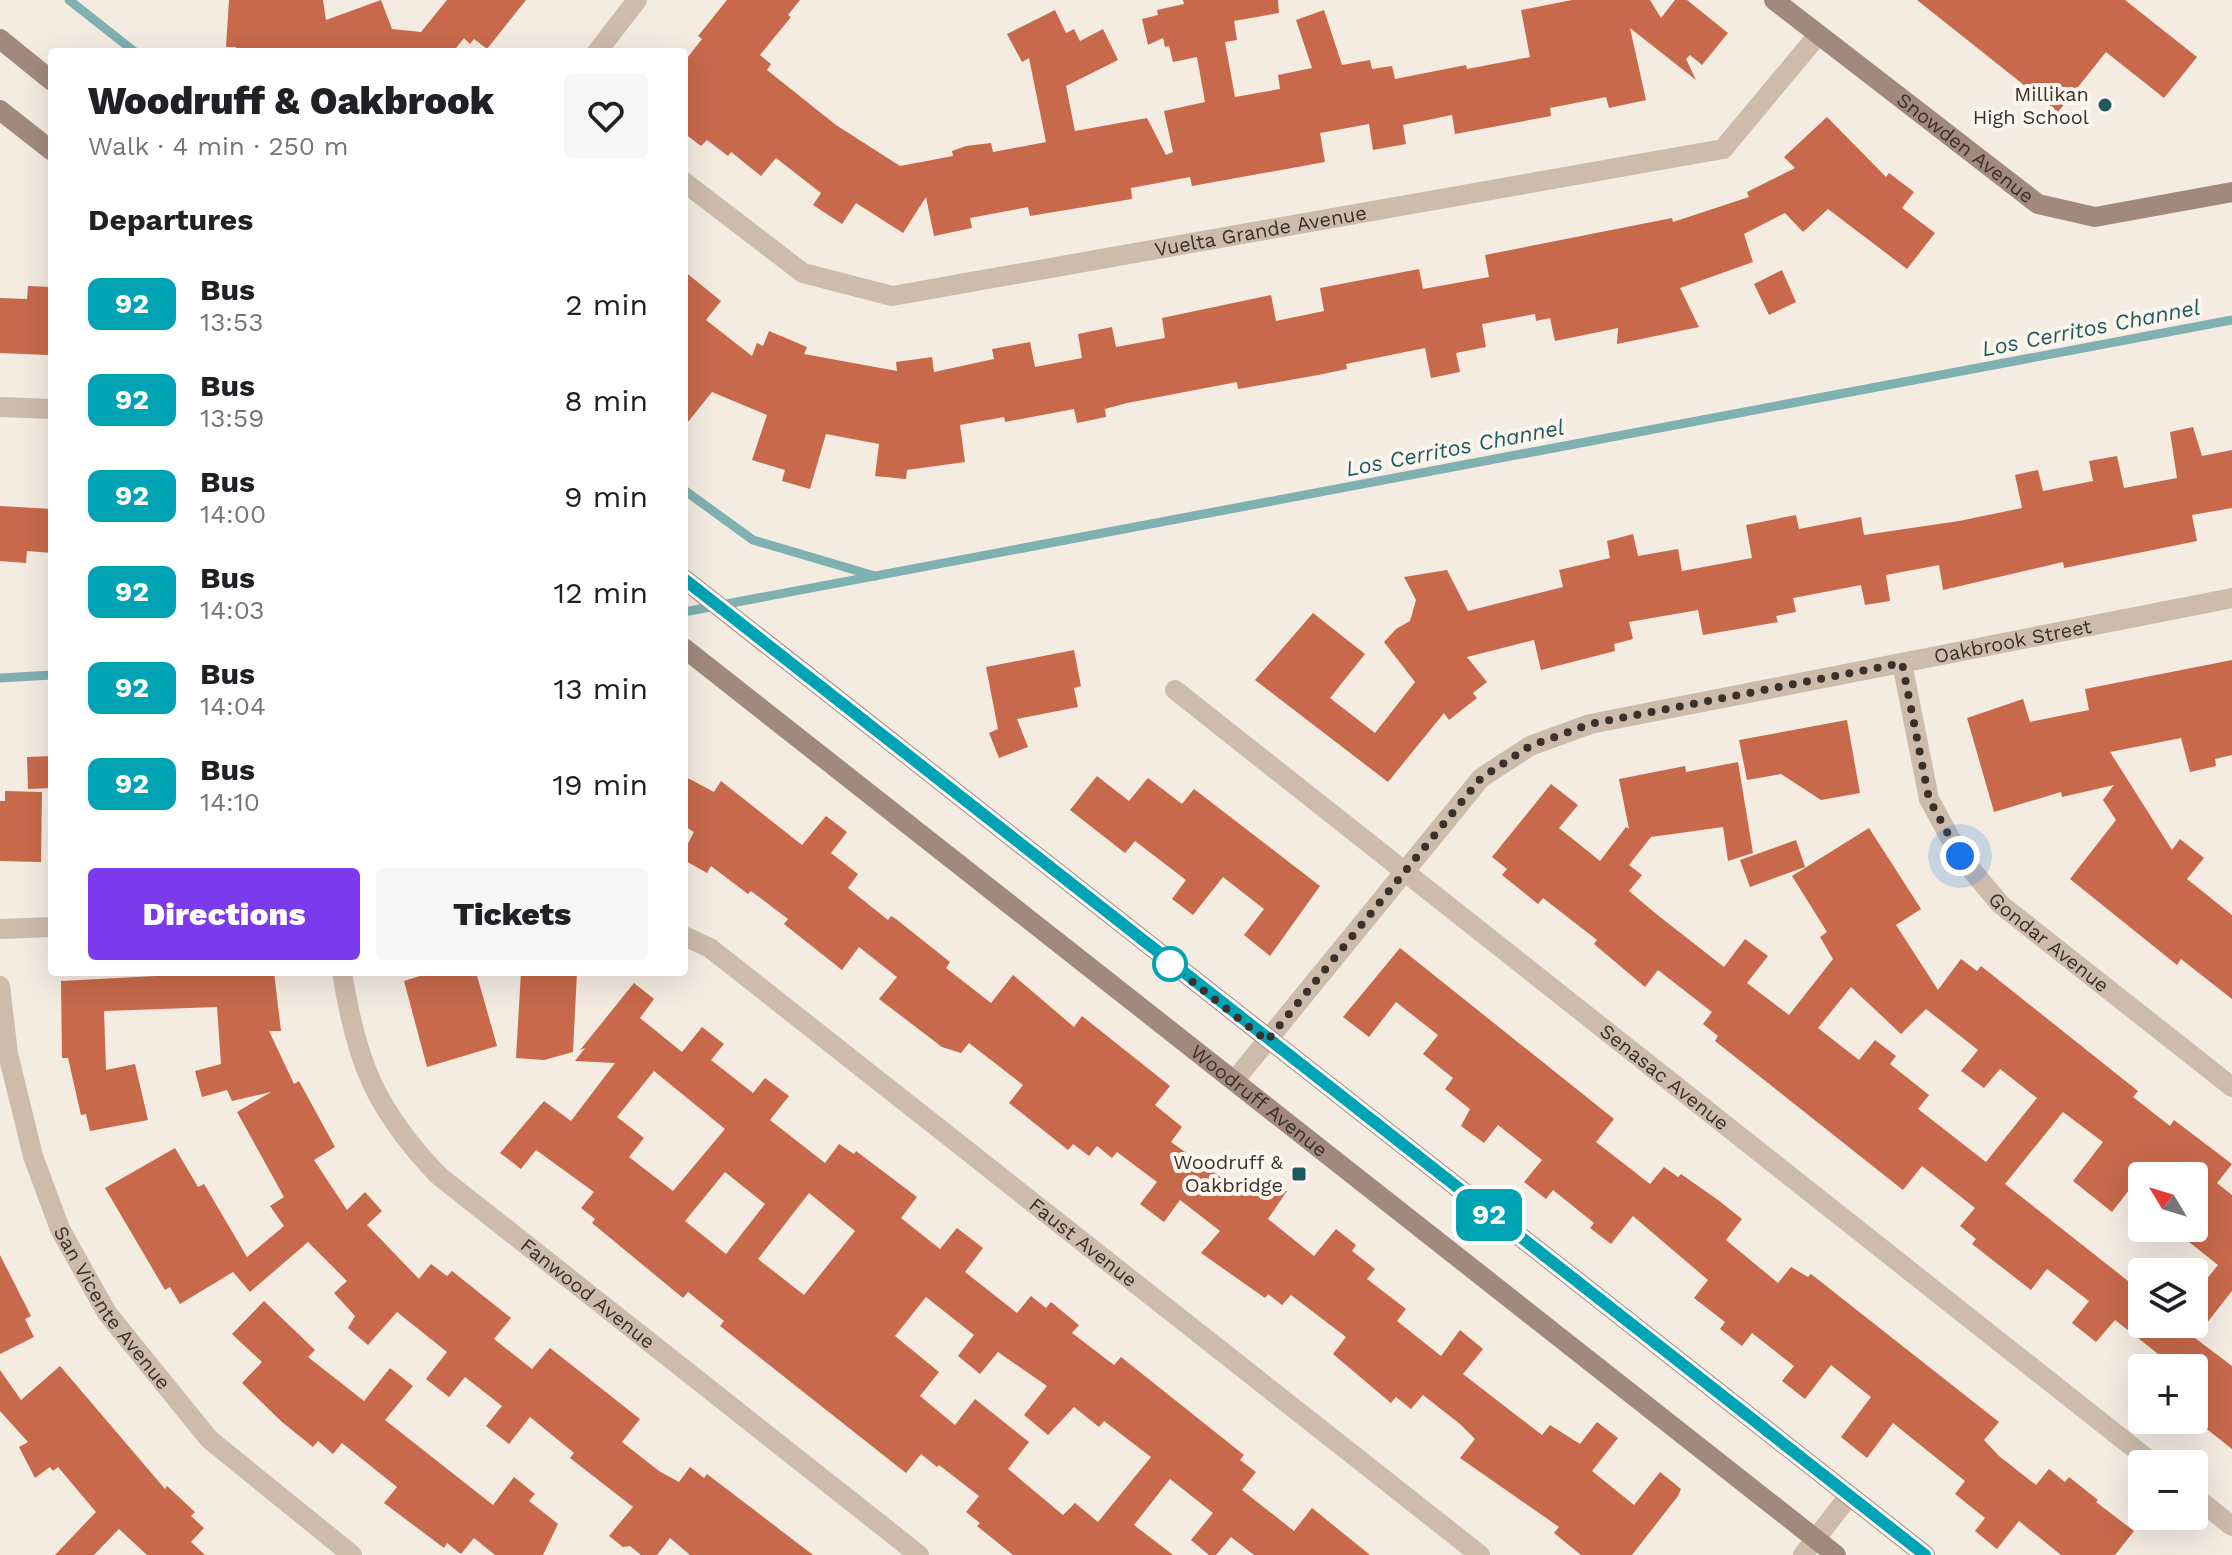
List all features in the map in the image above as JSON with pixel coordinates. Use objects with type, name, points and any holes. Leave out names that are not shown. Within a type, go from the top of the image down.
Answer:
[{"type":"main road","name":"Snowden Avenue","points":[[1774,0],[2038,204],[2095,217],[2232,192]]},
{"type":"main road","points":[[0,39],[48,78]]},
{"type":"main road","points":[[0,110],[48,148]]},
{"type":"main road","points":[[688,582],[1267,1041],[1925,1555]]},
{"type":"main road","name":"Woodruff Avenue","points":[[688,651],[1234,1081],[1809,1547],[1836,1555]]},
{"type":"street","points":[[600,48],[637,0]]},
{"type":"street","name":"Vuelta Grande Avenue","points":[[688,185],[803,273],[892,296],[1723,149],[1818,35]]},
{"type":"street","points":[[0,407],[48,409]]},
{"type":"street","name":"Oakbrook Street","points":[[1234,1081],[1481,778],[1530,746],[1590,724],[2232,598]]},
{"type":"street","name":"Gondar Avenue","points":[[1902,663],[1929,799],[1960,856],[2000,904],[2232,1087]]},
{"type":"street","name":"Senasac Avenue","points":[[1175,690],[2136,1450]]},
{"type":"street","points":[[0,929],[48,927]]},
{"type":"street","name":"Faust Avenue","points":[[688,938],[722,958],[1480,1555]]},
{"type":"street","name":"Fanwood Avenue","points":[[343,976],[352,1034],[376,1096],[407,1142],[438,1175],[919,1555]]},
{"type":"street","name":"San Vicente Avenue","points":[[0,986],[8,1054],[33,1156],[60,1229],[107,1313],[209,1439],[352,1555]]},
{"type":"street","points":[[1809,1547],[1849,1496]]},
{"type":"street","points":[[2208,1507],[2232,1526]]},
{"type":"building","points":[[229,0],[323,0],[326,20],[381,0],[392,29],[421,32],[447,0],[526,0],[488,48],[474,39],[470,44],[464,38],[456,48],[226,47]]},
{"type":"building","points":[[727,0],[800,0],[788,15],[791,17],[760,55],[771,64],[767,70],[836,125],[900,166],[953,156],[952,151],[966,146],[991,143],[993,152],[1046,142],[1029,58],[1022,62],[1007,34],[1055,10],[1066,33],[1074,29],[1080,41],[1103,29],[1118,60],[1066,86],[1075,131],[1147,118],[1166,155],[1173,152],[1164,111],[1205,102],[1197,57],[1173,62],[1169,46],[1165,47],[1163,38],[1148,45],[1142,19],[1158,15],[1157,10],[1184,4],[1183,0],[1278,0],[1279,13],[1234,21],[1237,40],[1225,42],[1235,97],[1280,89],[1278,75],[1312,68],[1296,20],[1324,10],[1342,65],[1370,60],[1372,69],[1392,66],[1395,79],[1530,57],[1521,10],[1572,0],[1650,0],[1661,18],[1675,0],[1687,0],[1728,33],[1702,65],[1690,55],[1686,59],[1696,80],[1630,28],[1646,100],[1609,108],[1606,97],[1550,108],[1551,116],[1455,134],[1452,115],[1403,125],[1406,144],[1373,150],[1369,124],[1320,133],[1325,162],[1192,186],[1190,177],[1131,188],[1132,199],[1030,216],[1028,207],[970,218],[972,228],[934,236],[926,197],[903,233],[856,203],[842,224],[813,205],[821,193],[776,158],[761,176],[731,152],[728,156],[707,140],[701,146],[688,136],[688,57],[702,39],[698,36]]},
{"type":"building","points":[[1917,0],[2125,0],[2197,57],[2164,98],[2106,52],[2058,112]]},
{"type":"building","points":[[1827,117],[1886,177],[1889,173],[1914,192],[1902,208],[1935,233],[1907,269],[1828,209],[1803,232],[1785,213],[1744,234],[1753,262],[1680,288],[1699,327],[1617,344],[1618,328],[1555,341],[1550,318],[1536,321],[1535,314],[1482,324],[1486,347],[1456,353],[1460,372],[1431,378],[1425,348],[1346,364],[1347,369],[1318,375],[1238,389],[1237,382],[1127,403],[1105,409],[1106,417],[1077,423],[1074,409],[1005,422],[1004,417],[960,425],[965,462],[907,470],[906,479],[875,476],[879,444],[826,434],[810,489],[782,481],[785,470],[752,460],[767,415],[712,392],[688,422],[688,274],[721,301],[706,320],[752,356],[757,343],[763,346],[769,331],[807,347],[804,354],[897,371],[896,362],[932,357],[934,372],[994,359],[992,349],[1030,342],[1035,367],[1082,358],[1078,334],[1112,327],[1116,347],[1165,338],[1162,318],[1271,295],[1276,321],[1324,311],[1320,288],[1419,269],[1423,289],[1489,277],[1485,255],[1672,218],[1673,222],[1749,197],[1747,192],[1795,168],[1784,157]]},
{"type":"building","points":[[1782,270],[1796,302],[1769,315],[1754,284]]},
{"type":"building","points":[[28,286],[48,287],[48,355],[0,353],[0,298],[27,299]]},
{"type":"building","points":[[2193,427],[2202,456],[2232,450],[2232,508],[2192,515],[2197,541],[2064,568],[2063,562],[1943,590],[1939,565],[1886,575],[1890,601],[1865,605],[1861,585],[1793,598],[1796,612],[1776,616],[1778,622],[1703,635],[1698,610],[1629,622],[1633,639],[1614,644],[1615,651],[1541,670],[1534,640],[1467,657],[1487,682],[1473,693],[1477,698],[1449,720],[1444,713],[1388,782],[1255,680],[1313,613],[1365,654],[1330,698],[1375,733],[1415,682],[1384,642],[1396,629],[1410,621],[1416,600],[1404,577],[1447,570],[1468,611],[1563,587],[1559,570],[1610,558],[1607,541],[1633,534],[1638,556],[1678,549],[1682,571],[1752,558],[1746,525],[1796,515],[1799,529],[1861,517],[1864,535],[1959,521],[2022,508],[2015,475],[2038,470],[2043,491],[2093,481],[2089,461],[2117,456],[2124,488],[2177,478],[2170,432]]},
{"type":"building","points":[[0,506],[48,509],[48,553],[27,551],[26,563],[0,561]]},
{"type":"building","points":[[1074,650],[1081,686],[1074,688],[1078,707],[1017,719],[1028,747],[999,758],[989,733],[998,729],[986,667]]},
{"type":"building","points":[[2232,660],[2232,755],[2215,759],[2216,766],[2190,772],[2181,738],[2110,752],[2172,850],[2180,839],[2204,858],[2187,879],[2232,915],[2232,999],[2181,959],[2177,965],[2070,879],[2116,820],[2103,800],[2114,785],[2062,797],[2061,792],[1994,812],[1967,718],[2023,699],[2030,722],[2089,710],[2085,689]]},
{"type":"building","points":[[1847,720],[1860,793],[1821,800],[1781,774],[1747,780],[1739,740]]},
{"type":"building","points":[[48,756],[48,788],[28,789],[27,757]]},
{"type":"building","points":[[1738,762],[1753,853],[1728,861],[1723,827],[1651,837],[1629,865],[1642,875],[1629,891],[1724,967],[1745,939],[1768,956],[1747,983],[1789,1015],[1833,959],[1820,937],[1827,932],[1792,876],[1869,828],[1921,909],[1896,925],[1938,990],[1961,959],[1977,971],[1981,966],[2138,1091],[2133,1097],[2170,1126],[2174,1120],[2232,1164],[2217,1183],[2232,1195],[2232,1291],[2208,1321],[2208,1278],[2218,1265],[2189,1242],[2208,1242],[2208,1162],[2128,1162],[2128,1191],[2112,1212],[2073,1181],[2103,1142],[2063,1112],[2005,1184],[2128,1281],[2128,1330],[2115,1320],[2096,1342],[2072,1323],[2089,1301],[2047,1269],[2031,1290],[1972,1244],[1976,1239],[1960,1226],[1975,1208],[1922,1166],[1903,1190],[1715,1041],[1718,1036],[1703,1024],[1712,1012],[1658,970],[1645,987],[1594,944],[1597,940],[1543,898],[1538,904],[1502,875],[1507,869],[1492,857],[1551,784],[1578,805],[1559,828],[1600,861],[1626,827],[1629,829],[1619,779],[1685,766],[1686,772]],"holes":[[[1851,987],[1901,1034],[1926,1009],[1978,1050],[1961,1071],[1984,1088],[2000,1069],[2037,1098],[1986,1162],[1918,1109],[1929,1095],[1890,1064],[1896,1056],[1875,1040],[1859,1060],[1818,1028]]]},
{"type":"building","points":[[1097,776],[1129,801],[1148,778],[1182,804],[1194,789],[1320,886],[1270,956],[1244,935],[1264,909],[1223,877],[1193,915],[1172,899],[1186,880],[1135,841],[1125,853],[1070,810]]},
{"type":"building","points":[[688,778],[714,792],[721,781],[802,845],[826,816],[847,832],[831,853],[858,874],[848,888],[888,920],[891,916],[896,919],[950,962],[946,968],[991,1003],[1013,975],[1074,1027],[1082,1016],[1170,1086],[1155,1105],[1182,1127],[1171,1142],[1237,1189],[1287,1191],[1268,1219],[1314,1256],[1336,1229],[1356,1245],[1352,1251],[1375,1269],[1367,1279],[1406,1309],[1397,1321],[1441,1356],[1460,1330],[1483,1349],[1463,1374],[1542,1435],[1550,1425],[1580,1444],[1597,1422],[1618,1438],[1592,1471],[1634,1505],[1660,1472],[1681,1489],[1678,1496],[1632,1555],[1581,1555],[1554,1533],[1559,1527],[1460,1458],[1475,1439],[1460,1424],[1423,1395],[1411,1409],[1396,1397],[1391,1403],[1333,1354],[1346,1337],[1291,1295],[1282,1305],[1268,1294],[1265,1298],[1201,1253],[1220,1231],[1180,1200],[1164,1222],[1140,1204],[1157,1182],[1117,1152],[1112,1158],[1097,1146],[1089,1156],[1073,1144],[1068,1150],[1009,1103],[1023,1085],[969,1043],[961,1053],[942,1047],[879,999],[897,977],[859,947],[842,970],[784,924],[788,919],[751,891],[748,894],[711,866],[707,873],[688,862],[688,843],[694,832],[688,828]]},
{"type":"building","points":[[5,791],[42,792],[41,862],[0,861],[0,801],[5,801]]},
{"type":"building","points":[[1796,840],[1805,867],[1750,887],[1740,860]]},
{"type":"building","points":[[1400,948],[1614,1119],[1596,1142],[1650,1184],[1664,1167],[1678,1177],[1681,1174],[1718,1200],[1742,1219],[1726,1240],[1778,1283],[1791,1267],[1808,1277],[1811,1274],[1999,1422],[1984,1440],[1999,1456],[2036,1485],[2049,1469],[2065,1482],[2069,1477],[2128,1526],[2128,1530],[2134,1531],[2115,1555],[2061,1555],[2019,1521],[1997,1549],[1975,1531],[1985,1518],[1955,1494],[1965,1481],[1893,1423],[1867,1458],[1841,1437],[1871,1397],[1831,1365],[1805,1399],[1782,1381],[1794,1366],[1752,1333],[1742,1346],[1720,1329],[1725,1322],[1694,1298],[1708,1280],[1633,1216],[1611,1244],[1590,1228],[1594,1223],[1553,1190],[1546,1199],[1524,1182],[1542,1160],[1498,1125],[1484,1143],[1461,1126],[1470,1109],[1445,1089],[1453,1078],[1423,1054],[1438,1035],[1396,1002],[1369,1037],[1343,1017]]},
{"type":"building","points":[[156,976],[274,976],[281,1031],[269,1031],[294,1084],[299,1081],[335,1147],[314,1160],[347,1210],[365,1192],[382,1211],[367,1225],[419,1279],[431,1264],[447,1276],[452,1271],[511,1318],[494,1339],[532,1369],[550,1348],[640,1419],[622,1442],[659,1471],[679,1482],[690,1467],[704,1478],[707,1474],[813,1555],[690,1555],[670,1538],[657,1555],[641,1555],[630,1546],[623,1547],[609,1536],[633,1507],[570,1458],[574,1453],[530,1417],[509,1444],[486,1426],[502,1406],[465,1377],[449,1397],[426,1379],[447,1352],[397,1312],[368,1345],[348,1328],[355,1316],[334,1293],[347,1281],[308,1242],[250,1292],[233,1272],[180,1304],[170,1287],[165,1290],[105,1188],[175,1148],[198,1187],[204,1184],[247,1257],[284,1226],[270,1206],[284,1197],[237,1112],[271,1092],[232,1101],[227,1090],[202,1097],[195,1071],[221,1064],[217,1007],[104,1011],[106,1070],[135,1064],[148,1120],[90,1131],[86,1114],[81,1115],[68,1058],[62,1058],[61,981]]},
{"type":"building","points":[[420,976],[477,976],[497,1046],[427,1067],[404,981]]},
{"type":"building","points":[[521,976],[577,976],[573,1052],[544,1060],[516,1058]]},
{"type":"building","points":[[634,983],[654,999],[640,1018],[682,1052],[702,1027],[724,1044],[711,1060],[753,1093],[765,1078],[789,1096],[770,1120],[825,1163],[839,1144],[854,1154],[856,1151],[917,1197],[901,1218],[940,1249],[957,1228],[983,1248],[965,1272],[1017,1313],[1031,1296],[1046,1308],[1051,1302],[1079,1325],[1072,1333],[1114,1365],[1121,1357],[1244,1455],[1240,1460],[1256,1472],[1242,1490],[1294,1531],[1312,1508],[1370,1555],[1254,1555],[1231,1537],[1216,1555],[1209,1555],[1191,1540],[1213,1513],[1170,1479],[1134,1525],[1173,1555],[1013,1555],[977,1526],[980,1523],[966,1512],[979,1496],[921,1454],[906,1473],[720,1326],[724,1321],[688,1292],[683,1298],[592,1223],[595,1219],[581,1208],[594,1192],[536,1150],[521,1169],[500,1153],[544,1101],[571,1121],[615,1063],[575,1061],[585,1048],[580,1050]],"holes":[[[654,1071],[725,1129],[673,1191],[629,1157],[644,1138],[617,1117]],[[725,1172],[765,1204],[726,1254],[685,1221]],[[809,1193],[855,1231],[804,1295],[758,1259]],[[926,1297],[974,1335],[958,1356],[980,1374],[998,1352],[1047,1386],[1024,1415],[1048,1435],[1074,1407],[1099,1427],[1104,1421],[1151,1457],[1098,1522],[1075,1503],[1063,1515],[1008,1469],[1029,1442],[975,1399],[955,1425],[920,1396],[939,1372],[895,1336]]]},
{"type":"building","points":[[0,1255],[31,1316],[25,1319],[34,1337],[0,1354]]},
{"type":"building","points":[[264,1301],[315,1350],[308,1357],[364,1401],[390,1368],[413,1386],[385,1420],[493,1505],[514,1477],[535,1494],[529,1501],[558,1524],[543,1555],[495,1555],[474,1538],[461,1554],[447,1543],[444,1548],[384,1503],[397,1487],[342,1443],[333,1454],[318,1441],[313,1447],[282,1422],[242,1383],[262,1362],[232,1334]]},
{"type":"building","points":[[2138,1338],[2195,1338],[2232,1366],[2232,1449],[2208,1430],[2208,1354],[2158,1354]]},
{"type":"building","points":[[60,1366],[165,1489],[167,1486],[195,1512],[191,1516],[204,1528],[191,1542],[205,1555],[147,1555],[119,1529],[94,1555],[55,1555],[96,1512],[58,1467],[53,1471],[50,1467],[35,1478],[19,1447],[28,1442],[0,1411],[0,1370],[21,1400]]},
{"type":"waterway","points":[[69,0],[130,48]]},
{"type":"waterway","name":"Los Cerritos Channel","points":[[688,611],[2232,320]]},
{"type":"waterway","points":[[688,493],[753,540],[875,576]]},
{"type":"waterway","name":"Los Cerritos Channel","points":[[0,678],[48,675]]},
{"type":"bus line","name":"92","points":[[688,582],[1267,1041],[1925,1555]]},
{"type":"place","name":"Millikan High School","points":[[2105,105]]},
{"type":"place","name":"Woodruff & Oakbridge","points":[[1299,1174]]},
{"type":"route","points":[[1170,964],[1267,1041],[1481,778],[1530,746],[1590,724],[1902,663],[1929,799],[1960,856]]}]
